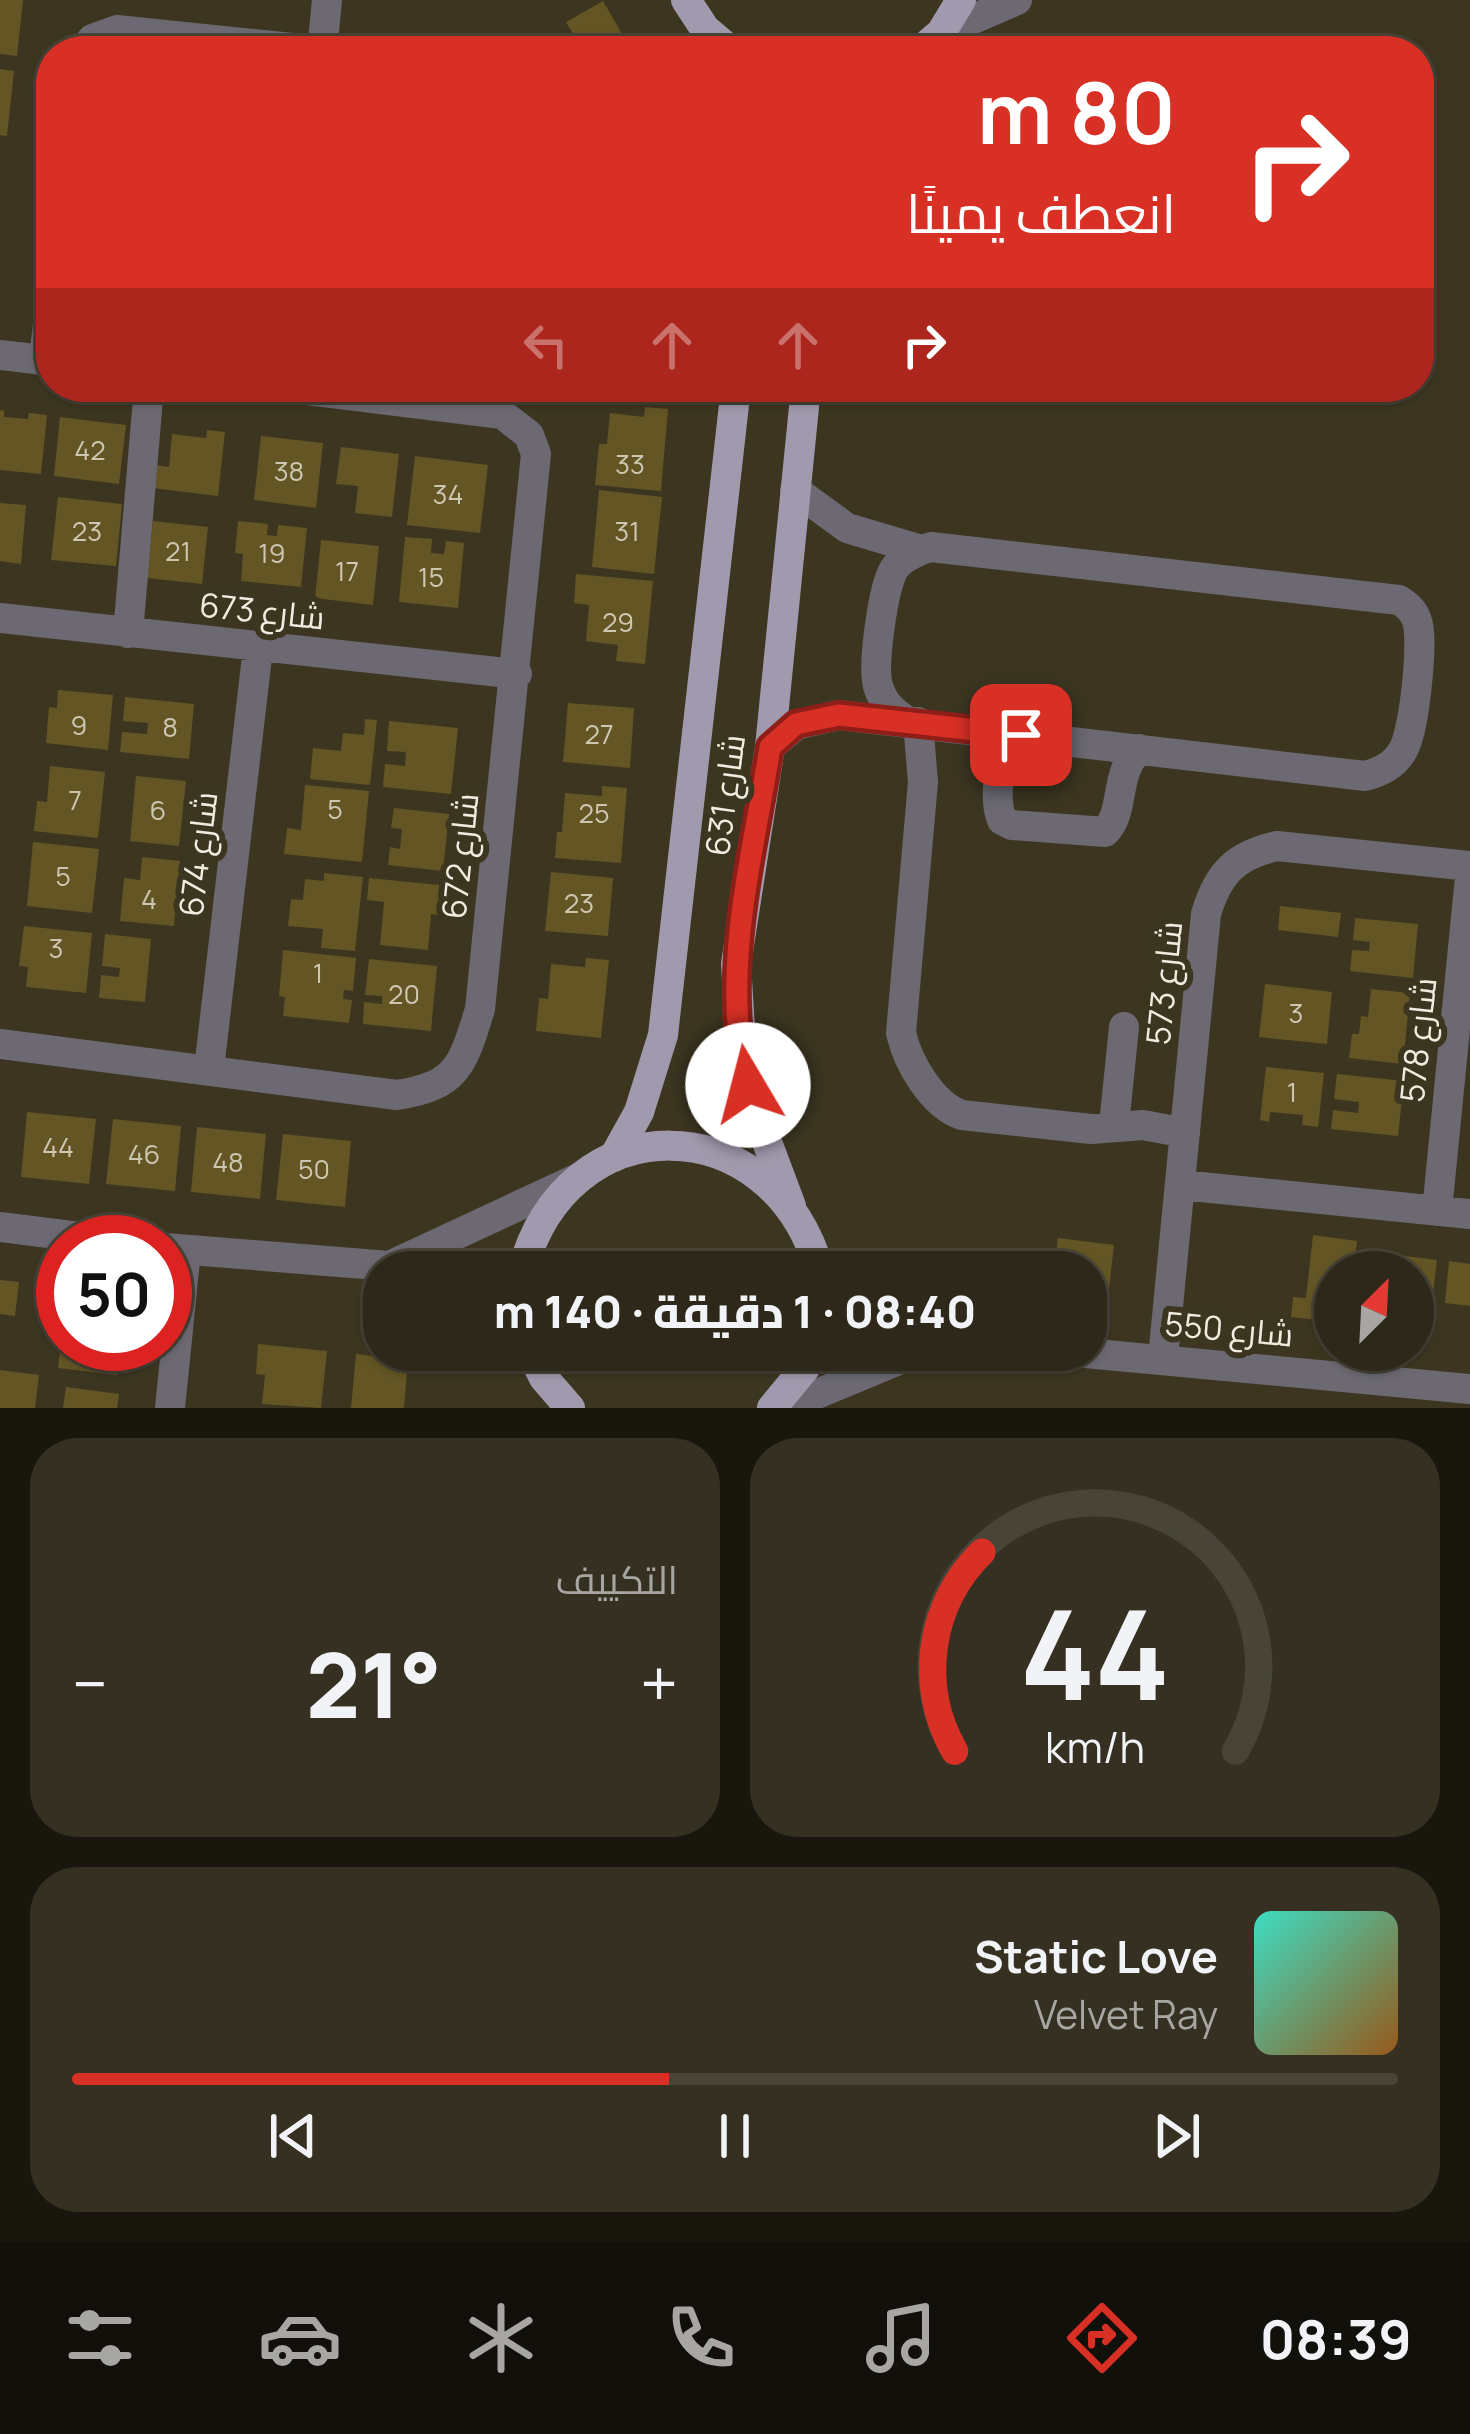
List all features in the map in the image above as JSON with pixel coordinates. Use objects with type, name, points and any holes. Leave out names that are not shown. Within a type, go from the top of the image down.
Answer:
[{"type":"main road","points":[[686,0],[707,36]]},
{"type":"main road","points":[[934,36],[961,0]]},
{"type":"main road","name":"شارع 631","points":[[614,1157],[639,1112],[663,1035],[734,402]]},
{"type":"main road","name":"شارع 631","points":[[791,1206],[754,1110],[742,1060],[736,964],[770,747],[804,402]]},
{"type":"main road","points":[[529,1251],[540,1221],[576,1179],[614,1157],[662,1146],[711,1151],[755,1172],[791,1206],[815,1251]]},
{"type":"main road","points":[[542,1371],[564,1405]]},
{"type":"main road","points":[[772,1408],[787,1395],[800,1371]]},
{"type":"street","points":[[323,36],[327,0]]},
{"type":"street","points":[[942,36],[1017,0]]},
{"type":"street","points":[[100,36],[117,30],[176,36]]},
{"type":"street","points":[[0,355],[36,360]]},
{"type":"street","points":[[128,633],[148,402]]},
{"type":"street","name":"شارع 672","points":[[0,1044],[397,1095],[422,1091],[453,1076],[480,1009],[536,454],[529,435],[502,414],[407,402]]},
{"type":"street","points":[[795,490],[847,528],[921,550]]},
{"type":"street","points":[[770,747],[782,734],[812,718],[839,715],[913,722],[1365,776],[1398,758],[1410,734],[1420,631],[1414,614],[1400,600],[931,547],[908,556],[892,574],[876,663],[879,690],[885,703],[913,722],[923,782],[900,1018],[904,1046],[936,1099],[948,1110],[1091,1130],[1143,1125],[1185,1133]]},
{"type":"street","points":[[0,635],[1,618]]},
{"type":"street","name":"شارع 673","points":[[1,618],[517,674]]},
{"type":"street","name":"شارع 674","points":[[209,1070],[258,647]]},
{"type":"street","points":[[981,730],[999,753],[998,809],[1002,820],[1012,825],[1105,832],[1112,825],[1122,774],[1139,749]]},
{"type":"street","name":"شارع 573","points":[[1163,1358],[1206,914],[1214,887],[1230,865],[1250,852],[1277,846],[1470,866]]},
{"type":"street","name":"شارع 578","points":[[1437,1210],[1470,877]]},
{"type":"street","points":[[1114,1125],[1124,1027]]},
{"type":"street","points":[[431,1251],[576,1179]]},
{"type":"street","points":[[1180,1185],[1470,1214]]},
{"type":"street","points":[[0,1227],[36,1232]]},
{"type":"street","points":[[192,1250],[363,1266]]},
{"type":"street","name":"شارع 550","points":[[1107,1354],[1163,1358],[1368,1393],[1470,1389]]},
{"type":"street","points":[[170,1408],[171,1371]]},
{"type":"street","points":[[783,1408],[872,1371]]},
{"type":"building","points":[[0,0],[23,0],[17,56],[0,54]]},
{"type":"building","points":[[603,1],[623,36],[574,36],[566,22]]},
{"type":"building","points":[[0,69],[14,71],[7,136],[0,135]]},
{"type":"building","points":[[645,407],[668,409],[661,491],[595,485],[599,444],[607,444],[610,413],[644,417]]},
{"type":"building","points":[[0,410],[4,417],[47,415],[41,474],[0,470]]},
{"type":"building","points":[[60,417],[126,425],[119,484],[54,476]]},
{"type":"building","points":[[207,430],[225,432],[218,496],[152,488],[155,465],[169,467],[172,434],[206,438]]},
{"type":"building","points":[[261,436],[323,443],[316,508],[254,500]]},
{"type":"building","points":[[341,447],[399,454],[392,517],[355,513],[358,486],[336,484]]},
{"type":"building","points":[[415,456],[488,465],[480,533],[407,525]]},
{"type":"building","points":[[599,490],[662,497],[654,574],[592,567]]},
{"type":"building","points":[[58,497],[122,504],[116,566],[51,560]]},
{"type":"building","points":[[0,503],[26,505],[21,564],[0,561]]},
{"type":"building","points":[[153,521],[208,527],[202,584],[147,578]]},
{"type":"building","points":[[238,521],[268,524],[267,535],[277,536],[278,525],[307,528],[301,587],[241,581],[243,554],[235,553]]},
{"type":"building","points":[[405,537],[432,539],[431,553],[444,554],[446,541],[464,543],[458,608],[399,602]]},
{"type":"building","points":[[321,540],[379,546],[373,605],[315,598]]},
{"type":"building","points":[[576,574],[653,581],[645,664],[616,661],[618,645],[586,641],[589,605],[574,603]]},
{"type":"building","points":[[58,690],[113,695],[108,750],[46,743],[49,707],[57,708]]},
{"type":"building","points":[[125,697],[194,704],[189,759],[120,752],[122,732],[147,734],[148,723],[123,721]]},
{"type":"building","points":[[568,703],[634,708],[630,768],[563,762]]},
{"type":"building","points":[[365,719],[377,720],[370,785],[310,779],[313,748],[341,751],[343,733],[364,735]]},
{"type":"building","points":[[389,721],[458,728],[451,794],[383,787],[385,764],[405,766],[406,752],[387,751]]},
{"type":"building","points":[[50,766],[105,772],[98,838],[34,831],[37,801],[47,802]]},
{"type":"building","points":[[136,776],[186,781],[179,846],[130,841]]},
{"type":"building","points":[[305,785],[369,791],[362,862],[284,854],[287,828],[301,830]]},
{"type":"building","points":[[602,786],[627,788],[621,863],[555,858],[565,793],[602,796]]},
{"type":"building","points":[[394,808],[449,814],[443,871],[388,865],[390,847],[400,849],[402,829],[391,828]]},
{"type":"building","points":[[33,842],[99,849],[92,913],[27,906]]},
{"type":"building","points":[[142,857],[180,861],[174,926],[120,921],[124,878],[140,880]]},
{"type":"building","points":[[551,872],[613,878],[608,936],[545,931]]},
{"type":"building","points":[[324,873],[363,877],[355,951],[321,948],[323,929],[288,926],[291,899],[303,900],[305,879],[324,881]]},
{"type":"building","points":[[369,878],[450,886],[448,916],[431,914],[428,950],[380,945],[384,902],[367,900]]},
{"type":"building","points":[[1280,906],[1341,913],[1338,937],[1278,930]]},
{"type":"building","points":[[1355,918],[1418,924],[1413,978],[1350,971],[1352,950],[1369,951],[1370,942],[1353,940]]},
{"type":"building","points":[[24,926],[92,933],[86,993],[26,987],[28,967],[19,966]]},
{"type":"building","points":[[105,934],[151,939],[145,1002],[99,998],[101,975],[119,977],[120,968],[102,966]]},
{"type":"building","points":[[283,950],[356,958],[353,991],[344,990],[343,999],[352,1000],[349,1023],[283,1016],[285,997],[279,996]]},
{"type":"building","points":[[586,958],[609,960],[601,1038],[536,1031],[539,998],[548,999],[551,964],[585,967]]},
{"type":"building","points":[[369,959],[437,966],[431,1031],[363,1024],[364,1002],[382,1004],[382,996],[365,995]]},
{"type":"building","points":[[1265,984],[1332,992],[1327,1044],[1259,1037]]},
{"type":"building","points":[[1371,989],[1410,993],[1403,1064],[1349,1058],[1352,1034],[1359,1034],[1361,1016],[1368,1017]]},
{"type":"building","points":[[1266,1067],[1324,1073],[1318,1127],[1302,1125],[1303,1115],[1270,1112],[1269,1122],[1260,1120]]},
{"type":"building","points":[[1337,1074],[1404,1081],[1398,1136],[1331,1129],[1333,1110],[1358,1113],[1359,1102],[1334,1099]]},
{"type":"building","points":[[27,1112],[96,1119],[89,1184],[21,1177]]},
{"type":"building","points":[[113,1119],[181,1126],[175,1191],[106,1184]]},
{"type":"building","points":[[197,1127],[266,1134],[260,1199],[191,1192]]},
{"type":"building","points":[[283,1134],[351,1141],[345,1207],[276,1200]]},
{"type":"building","points":[[1313,1235],[1357,1241],[1356,1251],[1314,1251],[1314,1320],[1291,1317],[1293,1297],[1306,1298]]},
{"type":"building","points":[[1058,1238],[1114,1245],[1108,1297],[1107,1251],[1056,1251]]},
{"type":"building","points":[[1449,1261],[1470,1264],[1470,1306],[1445,1303]]},
{"type":"building","points":[[0,1280],[19,1282],[15,1316],[0,1314]]},
{"type":"building","points":[[258,1344],[327,1351],[321,1408],[262,1404],[265,1375],[256,1374]]},
{"type":"building","points":[[356,1354],[363,1355],[363,1371],[407,1371],[404,1408],[351,1408]]},
{"type":"building","points":[[0,1370],[39,1375],[35,1408],[0,1408]]},
{"type":"building","points":[[66,1387],[119,1394],[117,1408],[63,1408]]},
{"type":"route","points":[[748,1085],[736,964],[770,747],[796,724],[839,715],[1021,735]]}]
